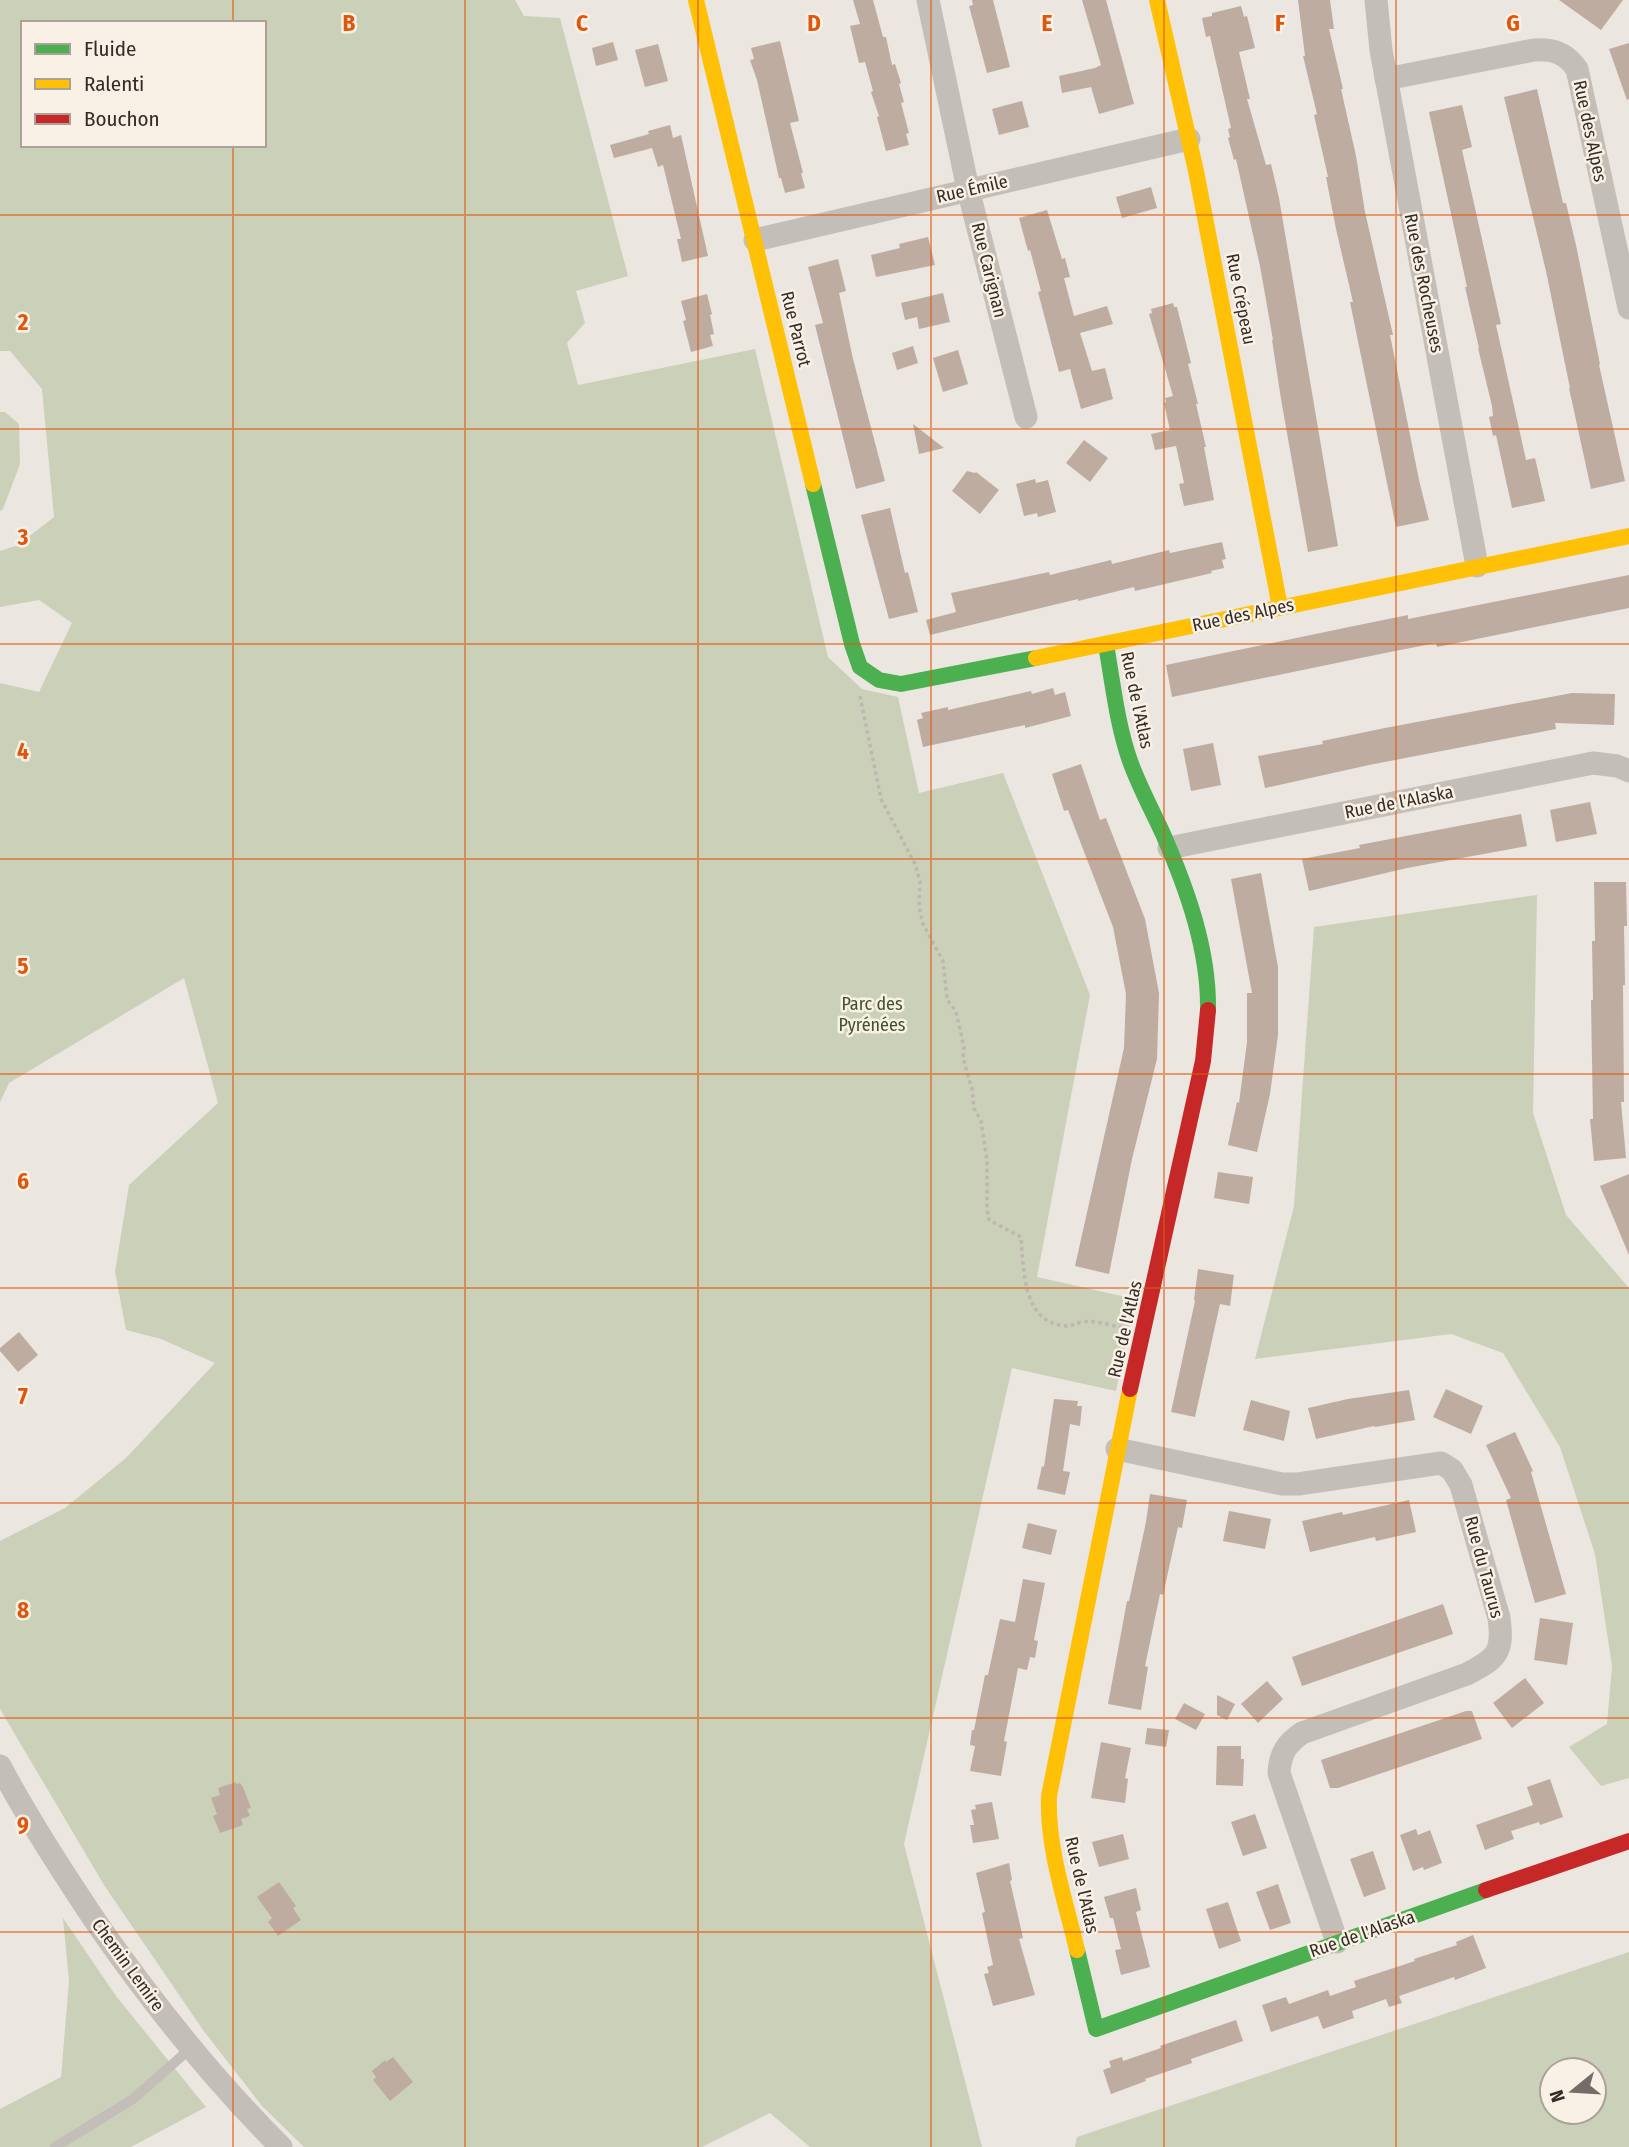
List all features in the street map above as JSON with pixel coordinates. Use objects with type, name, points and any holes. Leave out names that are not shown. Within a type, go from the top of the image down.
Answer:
[{"type":"street","name":"Rue Parrot","points":[[696,0],[852,644],[860,667]]},
{"type":"street","name":"Rue Carignan","points":[[928,0],[968,189],[1027,417]]},
{"type":"street","name":"Rue Crépeau","points":[[1157,0],[1189,139],[1280,607]]},
{"type":"street","name":"Rue des Rocheuses","points":[[1376,0],[1386,79],[1477,566]]},
{"type":"street","name":"Rue des Alpes","points":[[1386,79],[1534,50],[1551,50],[1572,61],[1577,69],[1629,308]]},
{"type":"street","name":"Rue Émile","points":[[755,240],[1189,139]]},
{"type":"street","name":"Rue des Alpes","points":[[860,667],[880,680],[901,684],[1106,645],[1629,536]]},
{"type":"street","name":"Rue de l'Atlas","points":[[1096,2029],[1051,1842],[1049,1796],[1117,1449],[1203,1061],[1207,1030],[1206,980],[1198,935],[1169,848],[1129,758],[1106,645]]},
{"type":"street","name":"Rue de l'Alaska","points":[[1169,848],[1593,763],[1617,766],[1629,771]]},
{"type":"street","name":"Rue du Taurus","points":[[1117,1449],[1282,1484],[1441,1463],[1452,1470],[1461,1485],[1499,1618],[1502,1637],[1496,1655],[1467,1674],[1302,1733],[1283,1750],[1279,1762],[1279,1773],[1336,1942]]},
{"type":"street","name":"Chemin Lemire","points":[[0,1766],[7,1797],[41,1838],[134,1976],[219,2081],[281,2147]]},
{"type":"street","name":"Rue de l'Alaska","points":[[1096,2029],[1336,1942],[1629,1841]]},
{"type":"lane","points":[[55,2147],[132,2099],[191,2048]]},
{"type":"path","points":[[860,667],[856,680],[881,799],[915,864],[920,881],[919,907],[923,924],[943,961],[947,999],[956,1012],[974,1108],[981,1121],[987,1160],[986,1209],[989,1220],[1021,1237],[1028,1297],[1042,1317],[1057,1325],[1072,1326],[1095,1322],[1144,1332]]},
{"type":"green space","name":"Parc des Pyrénées","points":[[0,0],[515,0],[524,16],[560,18],[628,276],[576,291],[585,323],[567,343],[578,385],[755,349],[828,657],[862,689],[898,697],[919,793],[1003,773],[1090,995],[1037,1277],[1135,1299],[1116,1391],[1012,1368],[904,1844],[982,2147],[810,2147],[770,2113],[702,2147],[304,2147],[262,2106],[203,2030],[104,1885],[0,1709],[0,1541],[65,1508],[126,1458],[215,1363],[161,1339],[126,1330],[115,1272],[129,1185],[218,1103],[184,978],[9,1083],[0,1102],[0,683],[39,692],[72,623],[39,600],[0,607],[0,551],[18,545],[54,517],[42,389],[10,351],[0,351]]},
{"type":"green space","points":[[0,412],[5,412],[19,424],[20,464],[0,511]]},
{"type":"green space","points":[[1537,895],[1533,1113],[1566,1215],[1629,1288],[1629,1778],[1601,1786],[1569,1747],[1607,1724],[1612,1666],[1595,1554],[1560,1447],[1503,1353],[1451,1334],[1255,1359],[1294,1206],[1314,927]]},
{"type":"green space","points":[[63,1918],[116,1996],[206,2107],[131,2147],[0,2147],[0,2109],[61,2077],[69,1981]]},
{"type":"green space","points":[[1629,1952],[1629,2147],[1075,2147],[1077,2137]]},
{"type":"building","points":[[853,0],[873,0],[892,65],[895,64],[901,83],[899,84],[904,102],[901,103],[909,133],[906,134],[909,145],[886,151],[865,62],[859,63],[850,26],[860,24]]},
{"type":"building","points":[[972,0],[993,0],[1010,67],[987,73],[969,6],[973,5]]},
{"type":"building","points":[[1082,0],[1106,0],[1134,104],[1099,114],[1091,87],[1062,93],[1059,76],[1101,65]]},
{"type":"building","points":[[1298,0],[1330,0],[1334,29],[1329,29],[1429,520],[1396,527],[1314,115],[1317,114],[1303,56]]},
{"type":"building","points":[[1559,0],[1623,0],[1601,30]]},
{"type":"building","points":[[1241,6],[1244,17],[1247,16],[1255,48],[1239,52],[1250,99],[1247,99],[1266,165],[1271,164],[1279,198],[1338,546],[1308,552],[1260,266],[1236,159],[1234,160],[1228,138],[1228,129],[1231,128],[1210,36],[1206,37],[1202,18]]},
{"type":"building","points":[[780,41],[799,121],[790,123],[805,188],[785,193],[750,60],[754,59],[751,48]]},
{"type":"building","points":[[613,42],[618,60],[596,66],[592,48]]},
{"type":"building","points":[[1629,43],[1629,99],[1627,100],[1609,49]]},
{"type":"building","points":[[658,44],[668,81],[645,87],[635,50]]},
{"type":"building","points":[[1537,89],[1563,203],[1566,203],[1576,245],[1625,481],[1591,489],[1546,271],[1504,97]]},
{"type":"building","points":[[1022,101],[1029,127],[999,135],[992,109]]},
{"type":"building","points":[[1462,105],[1472,147],[1462,150],[1501,324],[1496,325],[1526,460],[1535,458],[1545,501],[1512,508],[1496,435],[1493,436],[1489,417],[1493,416],[1492,406],[1429,112]]},
{"type":"building","points":[[670,125],[673,138],[681,135],[708,256],[682,262],[677,239],[681,239],[663,165],[658,167],[652,148],[614,158],[610,145]]},
{"type":"building","points":[[1151,187],[1157,208],[1122,218],[1116,197]]},
{"type":"building","points":[[1047,210],[1070,277],[1064,278],[1074,316],[1107,306],[1113,324],[1080,333],[1092,371],[1105,368],[1113,399],[1081,409],[1070,369],[1059,372],[1038,292],[1041,291],[1019,218]]},
{"type":"building","points":[[928,237],[935,265],[876,277],[871,255]]},
{"type":"building","points":[[838,259],[846,291],[839,293],[885,481],[856,489],[815,325],[823,323],[808,267]]},
{"type":"building","points":[[943,293],[950,322],[919,329],[917,317],[905,320],[901,303]]},
{"type":"building","points":[[707,294],[712,314],[714,334],[710,335],[713,346],[691,352],[681,301]]},
{"type":"building","points":[[1173,303],[1174,307],[1177,307],[1191,363],[1188,364],[1198,404],[1214,500],[1184,506],[1179,484],[1184,483],[1176,446],[1155,450],[1151,434],[1170,430],[1164,403],[1165,398],[1173,396],[1149,314],[1152,313],[1151,309]]},
{"type":"building","points":[[913,346],[918,363],[897,370],[892,353]]},
{"type":"building","points":[[958,350],[968,384],[943,392],[933,358]]},
{"type":"building","points":[[913,424],[944,448],[919,454]]},
{"type":"building","points":[[1084,440],[1108,458],[1090,482],[1066,463]]},
{"type":"building","points":[[967,471],[976,472],[999,490],[980,514],[952,491]]},
{"type":"building","points":[[1035,479],[1036,483],[1048,480],[1056,512],[1038,517],[1037,513],[1024,516],[1016,484]]},
{"type":"building","points":[[890,508],[905,573],[908,572],[918,612],[889,619],[861,515]]},
{"type":"building","points":[[1222,542],[1226,559],[1222,560],[1224,568],[1211,571],[1212,573],[1135,591],[1134,587],[1078,599],[930,635],[926,620],[956,612],[951,593],[1049,572],[1050,575],[1111,560],[1112,564],[1169,550],[1170,553]]},
{"type":"building","points":[[1629,575],[1629,608],[1437,647],[1436,643],[1172,697],[1166,665],[1408,615],[1408,619]]},
{"type":"building","points":[[1053,688],[1055,695],[1065,692],[1071,716],[1025,728],[1025,725],[923,747],[917,720],[923,718],[921,713]]},
{"type":"building","points":[[1572,693],[1615,694],[1614,725],[1555,723],[1556,729],[1265,788],[1258,756],[1323,744],[1322,741],[1385,728]]},
{"type":"building","points":[[1213,743],[1221,785],[1191,791],[1183,749]]},
{"type":"building","points":[[1081,764],[1100,820],[1106,818],[1145,919],[1159,993],[1157,1059],[1132,1159],[1109,1274],[1075,1266],[1124,1048],[1126,994],[1113,927],[1068,810],[1064,811],[1052,774]]},
{"type":"building","points":[[1590,802],[1597,834],[1556,842],[1550,810]]},
{"type":"building","points":[[1521,814],[1527,846],[1407,868],[1309,891],[1302,859],[1360,848],[1359,845]]},
{"type":"building","points":[[1261,873],[1278,967],[1278,1035],[1270,1094],[1257,1152],[1228,1145],[1237,1102],[1239,1103],[1247,1042],[1247,993],[1252,993],[1231,879]]},
{"type":"building","points":[[1594,882],[1626,882],[1627,926],[1624,926],[1624,1102],[1621,1102],[1626,1158],[1594,1161],[1590,1119],[1593,1119],[1591,1000],[1592,941],[1595,941]]},
{"type":"building","points":[[1218,1172],[1253,1177],[1249,1204],[1214,1198]]},
{"type":"building","points":[[1629,1174],[1629,1255],[1600,1186]]},
{"type":"building","points":[[1198,1269],[1234,1275],[1230,1306],[1220,1304],[1195,1417],[1171,1412],[1195,1301]]},
{"type":"building","points":[[19,1332],[38,1355],[18,1372],[0,1348]]},
{"type":"building","points":[[1446,1389],[1483,1406],[1471,1434],[1433,1417]]},
{"type":"building","points":[[1409,1390],[1415,1420],[1316,1439],[1308,1408]]},
{"type":"building","points":[[1054,1399],[1078,1401],[1077,1406],[1082,1406],[1080,1426],[1070,1424],[1063,1471],[1070,1472],[1065,1495],[1037,1489],[1042,1466],[1044,1467]]},
{"type":"building","points":[[1251,1400],[1290,1411],[1284,1441],[1243,1430]]},
{"type":"building","points":[[1515,1432],[1533,1471],[1531,1472],[1566,1594],[1535,1603],[1506,1500],[1511,1498],[1486,1445]]},
{"type":"building","points":[[1150,1494],[1187,1500],[1182,1528],[1178,1527],[1163,1595],[1160,1594],[1145,1666],[1148,1667],[1141,1710],[1108,1704]]},
{"type":"building","points":[[1409,1500],[1416,1532],[1376,1541],[1375,1537],[1310,1552],[1302,1521]]},
{"type":"building","points":[[1229,1511],[1271,1519],[1265,1549],[1223,1541]]},
{"type":"building","points":[[1028,1523],[1057,1530],[1051,1555],[1022,1548]]},
{"type":"building","points":[[1023,1579],[1045,1583],[1034,1640],[1038,1641],[1035,1658],[1030,1657],[1027,1670],[1018,1668],[1004,1741],[1007,1742],[1001,1776],[970,1771],[975,1746],[970,1745],[972,1730],[1000,1619],[1015,1622]]},
{"type":"building","points":[[1443,1604],[1453,1634],[1302,1686],[1292,1657]]},
{"type":"building","points":[[1540,1618],[1573,1623],[1567,1665],[1534,1660]]},
{"type":"building","points":[[1525,1678],[1544,1703],[1512,1728],[1493,1703]]},
{"type":"building","points":[[1267,1681],[1283,1699],[1258,1723],[1241,1704]]},
{"type":"building","points":[[1217,1695],[1235,1704],[1227,1720],[1217,1715]]},
{"type":"building","points":[[1184,1703],[1205,1714],[1196,1730],[1175,1719]]},
{"type":"building","points":[[1472,1711],[1482,1739],[1338,1788],[1330,1788],[1321,1760]]},
{"type":"building","points":[[1147,1728],[1169,1730],[1166,1747],[1145,1744]]},
{"type":"building","points":[[1101,1742],[1131,1748],[1125,1778],[1128,1779],[1125,1803],[1091,1798]]},
{"type":"building","points":[[1217,1746],[1241,1746],[1241,1759],[1244,1759],[1243,1786],[1216,1785]]},
{"type":"building","points":[[1550,1779],[1563,1817],[1511,1831],[1514,1839],[1485,1850],[1476,1825],[1533,1805],[1527,1787]]},
{"type":"building","points":[[236,1782],[243,1787],[251,1808],[247,1809],[250,1816],[241,1819],[243,1825],[220,1833],[213,1816],[217,1814],[211,1798],[220,1795],[218,1788]]},
{"type":"building","points":[[992,1802],[999,1839],[973,1843],[971,1810],[976,1809],[975,1805]]},
{"type":"building","points":[[1255,1814],[1267,1848],[1243,1856],[1231,1822]]},
{"type":"building","points":[[1416,1829],[1418,1835],[1430,1830],[1442,1863],[1413,1871],[1400,1835]]},
{"type":"building","points":[[1123,1834],[1129,1859],[1099,1867],[1092,1842]]},
{"type":"building","points":[[1373,1851],[1386,1889],[1364,1897],[1350,1859]]},
{"type":"building","points":[[1009,1863],[1010,1881],[1023,1938],[1019,1939],[1035,1995],[993,2006],[984,1974],[989,1973],[987,1967],[993,1965],[976,1873]]},
{"type":"building","points":[[279,1882],[296,1906],[293,1908],[301,1920],[278,1936],[268,1922],[272,1918],[257,1897]]},
{"type":"building","points":[[1278,1884],[1291,1923],[1270,1930],[1256,1892]]},
{"type":"building","points":[[1136,1888],[1141,1910],[1136,1912],[1150,1967],[1121,1975],[1115,1950],[1121,1949],[1104,1897]]},
{"type":"building","points":[[1228,1902],[1241,1941],[1219,1949],[1206,1909]]},
{"type":"building","points":[[1473,1935],[1486,1968],[1399,1996],[1402,2003],[1389,2007],[1386,1999],[1352,2011],[1354,2018],[1323,2029],[1318,2016],[1271,2032],[1262,2005],[1286,1997],[1289,2004],[1328,1990],[1330,1996],[1356,1987],[1354,1981],[1457,1945],[1456,1942]]},
{"type":"building","points":[[1236,2020],[1243,2041],[1191,2059],[1192,2063],[1111,2094],[1103,2070],[1111,2067],[1109,2061],[1122,2057],[1123,2061]]},
{"type":"building","points":[[393,2057],[413,2082],[390,2101],[373,2080],[376,2077],[372,2071]]},
{"type":"traffic: fast","points":[[813,484],[860,667],[879,680],[901,684],[1036,658]]},
{"type":"traffic: fast","points":[[1106,645],[1130,761],[1172,855],[1195,920],[1205,965],[1208,1010]]},
{"type":"traffic: fast","points":[[1077,1950],[1096,2029],[1486,1890]]},
{"type":"traffic: slow","points":[[696,0],[813,484]]},
{"type":"traffic: slow","points":[[1157,0],[1196,171],[1280,607]]},
{"type":"traffic: slow","points":[[1036,658],[1629,536]]},
{"type":"traffic: slow","points":[[1077,1950],[1054,1854],[1049,1796],[1130,1389]]},
{"type":"traffic: jam","points":[[1130,1389],[1203,1061],[1208,1010]]},
{"type":"traffic: jam","points":[[1486,1890],[1629,1841]]}]
